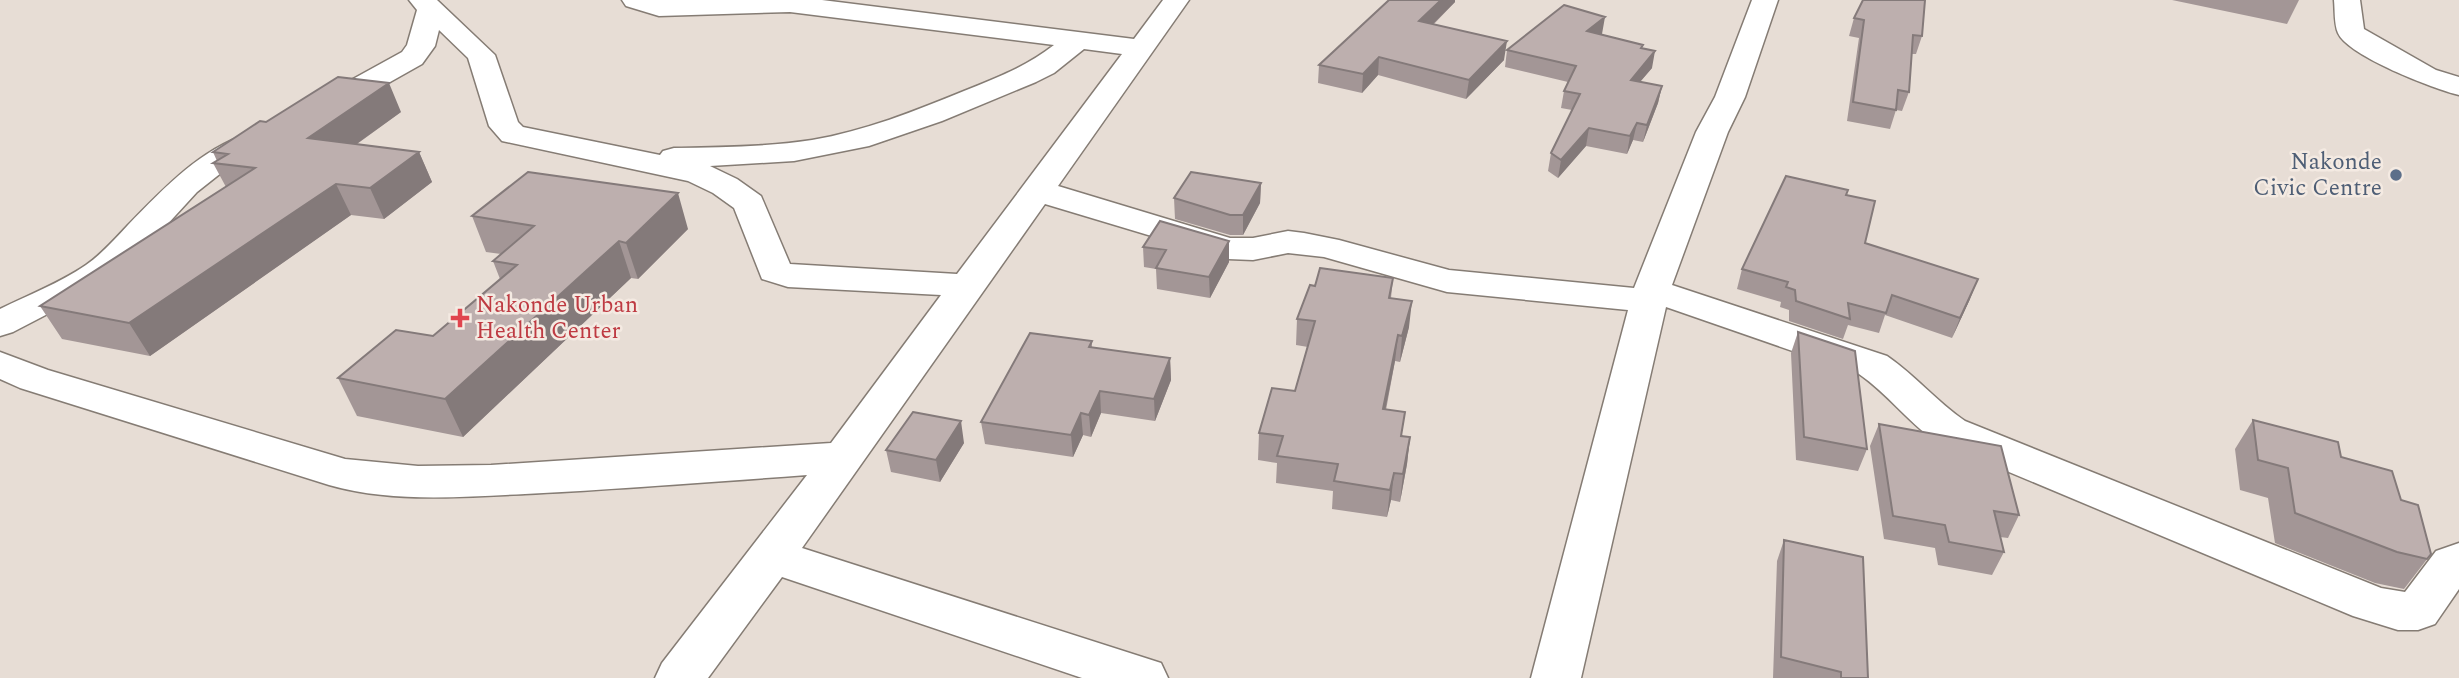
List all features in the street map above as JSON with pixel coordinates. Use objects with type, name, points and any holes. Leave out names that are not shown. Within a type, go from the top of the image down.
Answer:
[{"type":"street","points":[[635,0],[659,8],[790,4],[1141,48]]},
{"type":"street","points":[[680,678],[772,556],[1176,0]]},
{"type":"street","points":[[1556,678],[1650,295],[1712,132],[1730,97],[1765,0]]},
{"type":"street","points":[[2347,0],[2351,32],[2360,40],[2426,76],[2459,86]]},
{"type":"street","points":[[0,324],[98,272],[126,248],[185,185],[210,166],[412,58],[421,46],[427,4]]},
{"type":"street","points":[[427,4],[481,55],[504,126],[513,134],[698,173],[725,186],[749,203],[775,271],[803,279],[968,286]]},
{"type":"street","points":[[629,159],[761,155],[849,142],[1026,76],[1044,67],[1078,40]]},
{"type":"street","points":[[1038,191],[1228,248],[1252,249],[1288,243],[1304,244],[1327,247],[1447,281],[1650,295],[1873,365],[1888,375],[1926,414],[1950,431],[2370,603],[2398,611],[2418,611],[2452,563],[2459,560]]},
{"type":"street","points":[[0,364],[34,379],[344,474],[382,480],[421,483],[645,473],[844,457]]},
{"type":"street","points":[[772,556],[1143,678]]},
{"type":"building","points":[[1389,0],[1441,0],[1419,21],[1507,41],[1469,80],[1379,57],[1363,74],[1319,65]]},
{"type":"building","points":[[1863,0],[1925,0],[1922,36],[1913,35],[1909,92],[1898,90],[1896,110],[1853,102],[1864,20],[1854,18]]},
{"type":"building","points":[[1564,5],[1605,17],[1587,31],[1643,45],[1641,48],[1655,51],[1631,80],[1662,86],[1647,125],[1637,123],[1630,136],[1589,128],[1561,160],[1551,153],[1580,94],[1564,91],[1576,66],[1507,50]]},
{"type":"building","points":[[338,77],[389,83],[308,138],[419,152],[370,188],[336,184],[129,323],[40,306],[255,168],[213,163],[228,154],[213,152],[260,121],[266,122]]},
{"type":"building","points":[[528,172],[678,193],[626,243],[619,241],[445,399],[338,378],[396,330],[433,336],[517,265],[493,261],[534,226],[472,216]]},
{"type":"building","points":[[1191,172],[1261,183],[1243,215],[1230,215],[1174,198]]},
{"type":"building","points":[[1786,176],[1848,190],[1846,195],[1875,201],[1865,243],[1978,279],[1960,318],[1892,295],[1886,313],[1848,303],[1850,319],[1796,301],[1795,290],[1786,287],[1788,282],[1742,269]]},
{"type":"building","points":[[1160,221],[1229,241],[1209,277],[1156,268],[1166,250],[1143,247]]},
{"type":"building","points":[[1320,268],[1393,278],[1389,298],[1412,301],[1402,336],[1398,335],[1383,409],[1405,412],[1401,436],[1410,437],[1403,474],[1394,473],[1390,490],[1334,481],[1338,464],[1277,456],[1283,436],[1259,433],[1272,388],[1295,391],[1315,321],[1297,319],[1310,285],[1315,286]]},
{"type":"building","points":[[1798,332],[1855,351],[1867,449],[1804,437]]},
{"type":"building","points":[[1030,333],[1092,341],[1089,347],[1170,358],[1154,399],[1100,391],[1089,415],[1081,413],[1071,435],[981,422]]},
{"type":"building","points":[[913,412],[961,421],[936,460],[886,450]]},
{"type":"building","points":[[2253,420],[2338,442],[2341,457],[2392,471],[2401,500],[2418,505],[2431,554],[2427,559],[2397,552],[2295,513],[2288,468],[2258,460]]},
{"type":"building","points":[[1879,424],[2001,446],[2019,515],[1994,511],[2004,552],[1949,542],[1945,525],[1893,516]]},
{"type":"building","points":[[1784,540],[1863,557],[1868,678],[1841,678],[1841,672],[1781,657]]},
{"type":"place","name":"Nakonde Civic Centre","points":[[2396,175]]},
{"type":"place","name":"Nakonde Urban Health Center","points":[[460,318]]}]
